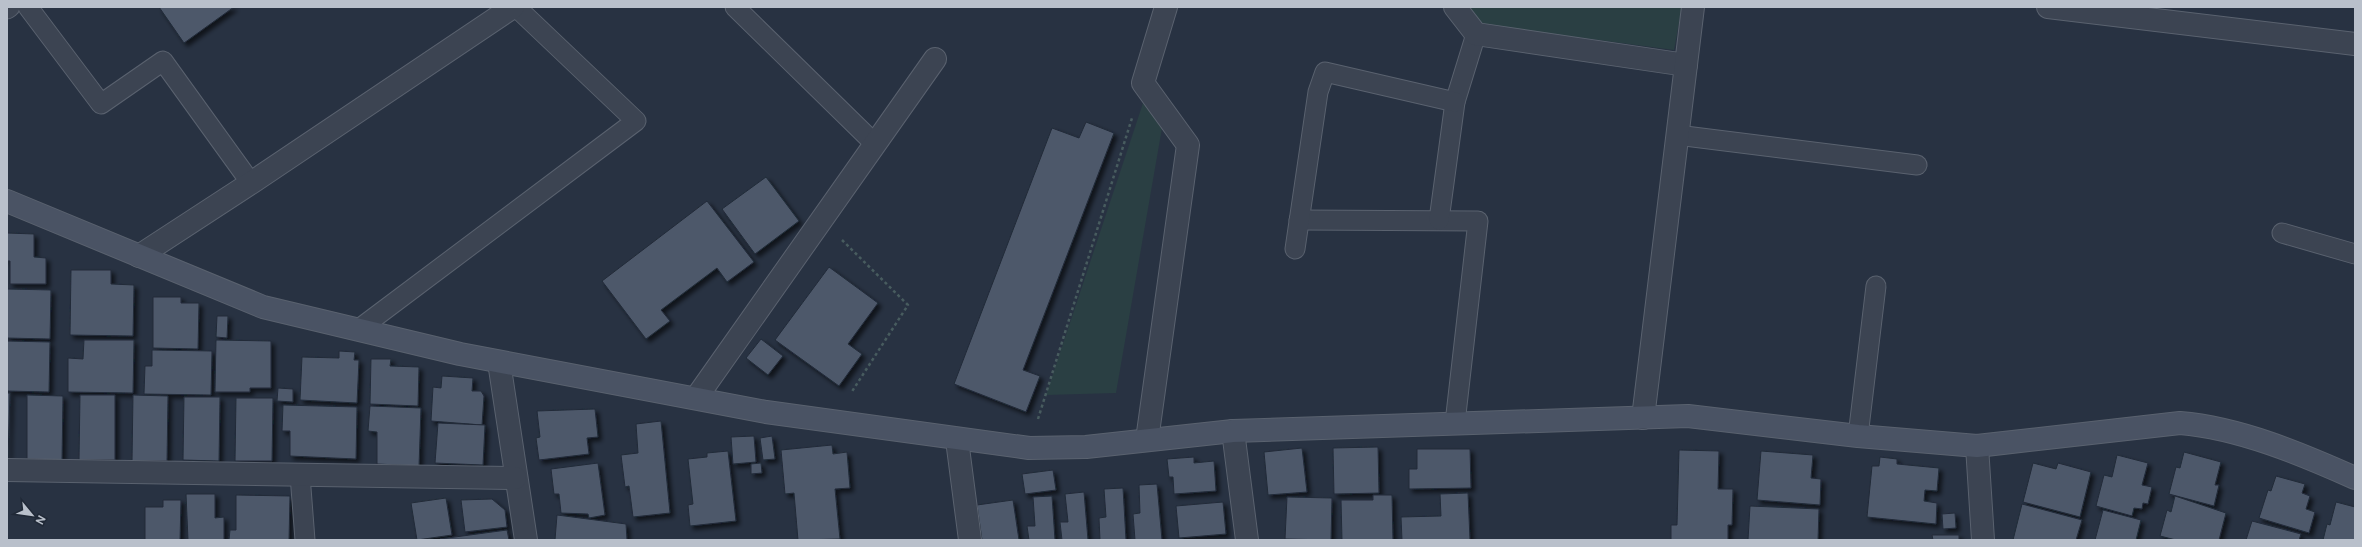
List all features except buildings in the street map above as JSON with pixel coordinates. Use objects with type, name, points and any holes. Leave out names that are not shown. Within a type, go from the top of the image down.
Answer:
[{"type":"street","points":[[139,256],[514,7]]},
{"type":"street","points":[[1147,440],[1188,145],[1143,83],[1166,7]]},
{"type":"street","points":[[1455,7],[1476,34],[1686,65]]},
{"type":"street","points":[[1643,418],[1692,7]]},
{"type":"street","points":[[2048,7],[2355,44]]},
{"type":"street","points":[[696,398],[935,59]]},
{"type":"street","points":[[7,201],[263,307],[499,362],[766,412],[957,440],[1029,448],[1086,447],[1233,431],[1688,416],[1858,436],[1977,446],[2180,423],[2193,424],[2293,450],[2355,478]]},
{"type":"street","points":[[499,362],[515,478],[526,540]]},
{"type":"street","points":[[1233,431],[1246,540]]},
{"type":"street","points":[[957,440],[970,540]]},
{"type":"street","points":[[1977,446],[1983,540]]},
{"type":"street","points":[[7,470],[515,478]]},
{"type":"lane","points":[[28,7],[101,104],[163,61],[251,183]]},
{"type":"lane","points":[[359,329],[636,121],[514,7]]},
{"type":"lane","points":[[735,7],[875,144]]},
{"type":"lane","points":[[1439,220],[1455,102],[1476,34]]},
{"type":"lane","points":[[1296,249],[1318,92],[1326,72],[1455,102]]},
{"type":"lane","points":[[1677,135],[1917,165]]},
{"type":"lane","points":[[1299,220],[1478,221],[1455,423]]},
{"type":"lane","points":[[2282,233],[2355,254]]},
{"type":"lane","points":[[1858,436],[1876,286]]},
{"type":"lane","points":[[300,474],[305,540]]},
{"type":"path","points":[[1029,448],[1143,83]]},
{"type":"path","points":[[822,220],[908,305],[833,422]]},
{"type":"green space","points":[[1468,7],[1682,7],[1674,50],[1483,25]]},
{"type":"green space","points":[[1145,97],[1162,128],[1116,393],[1046,395]]}]
